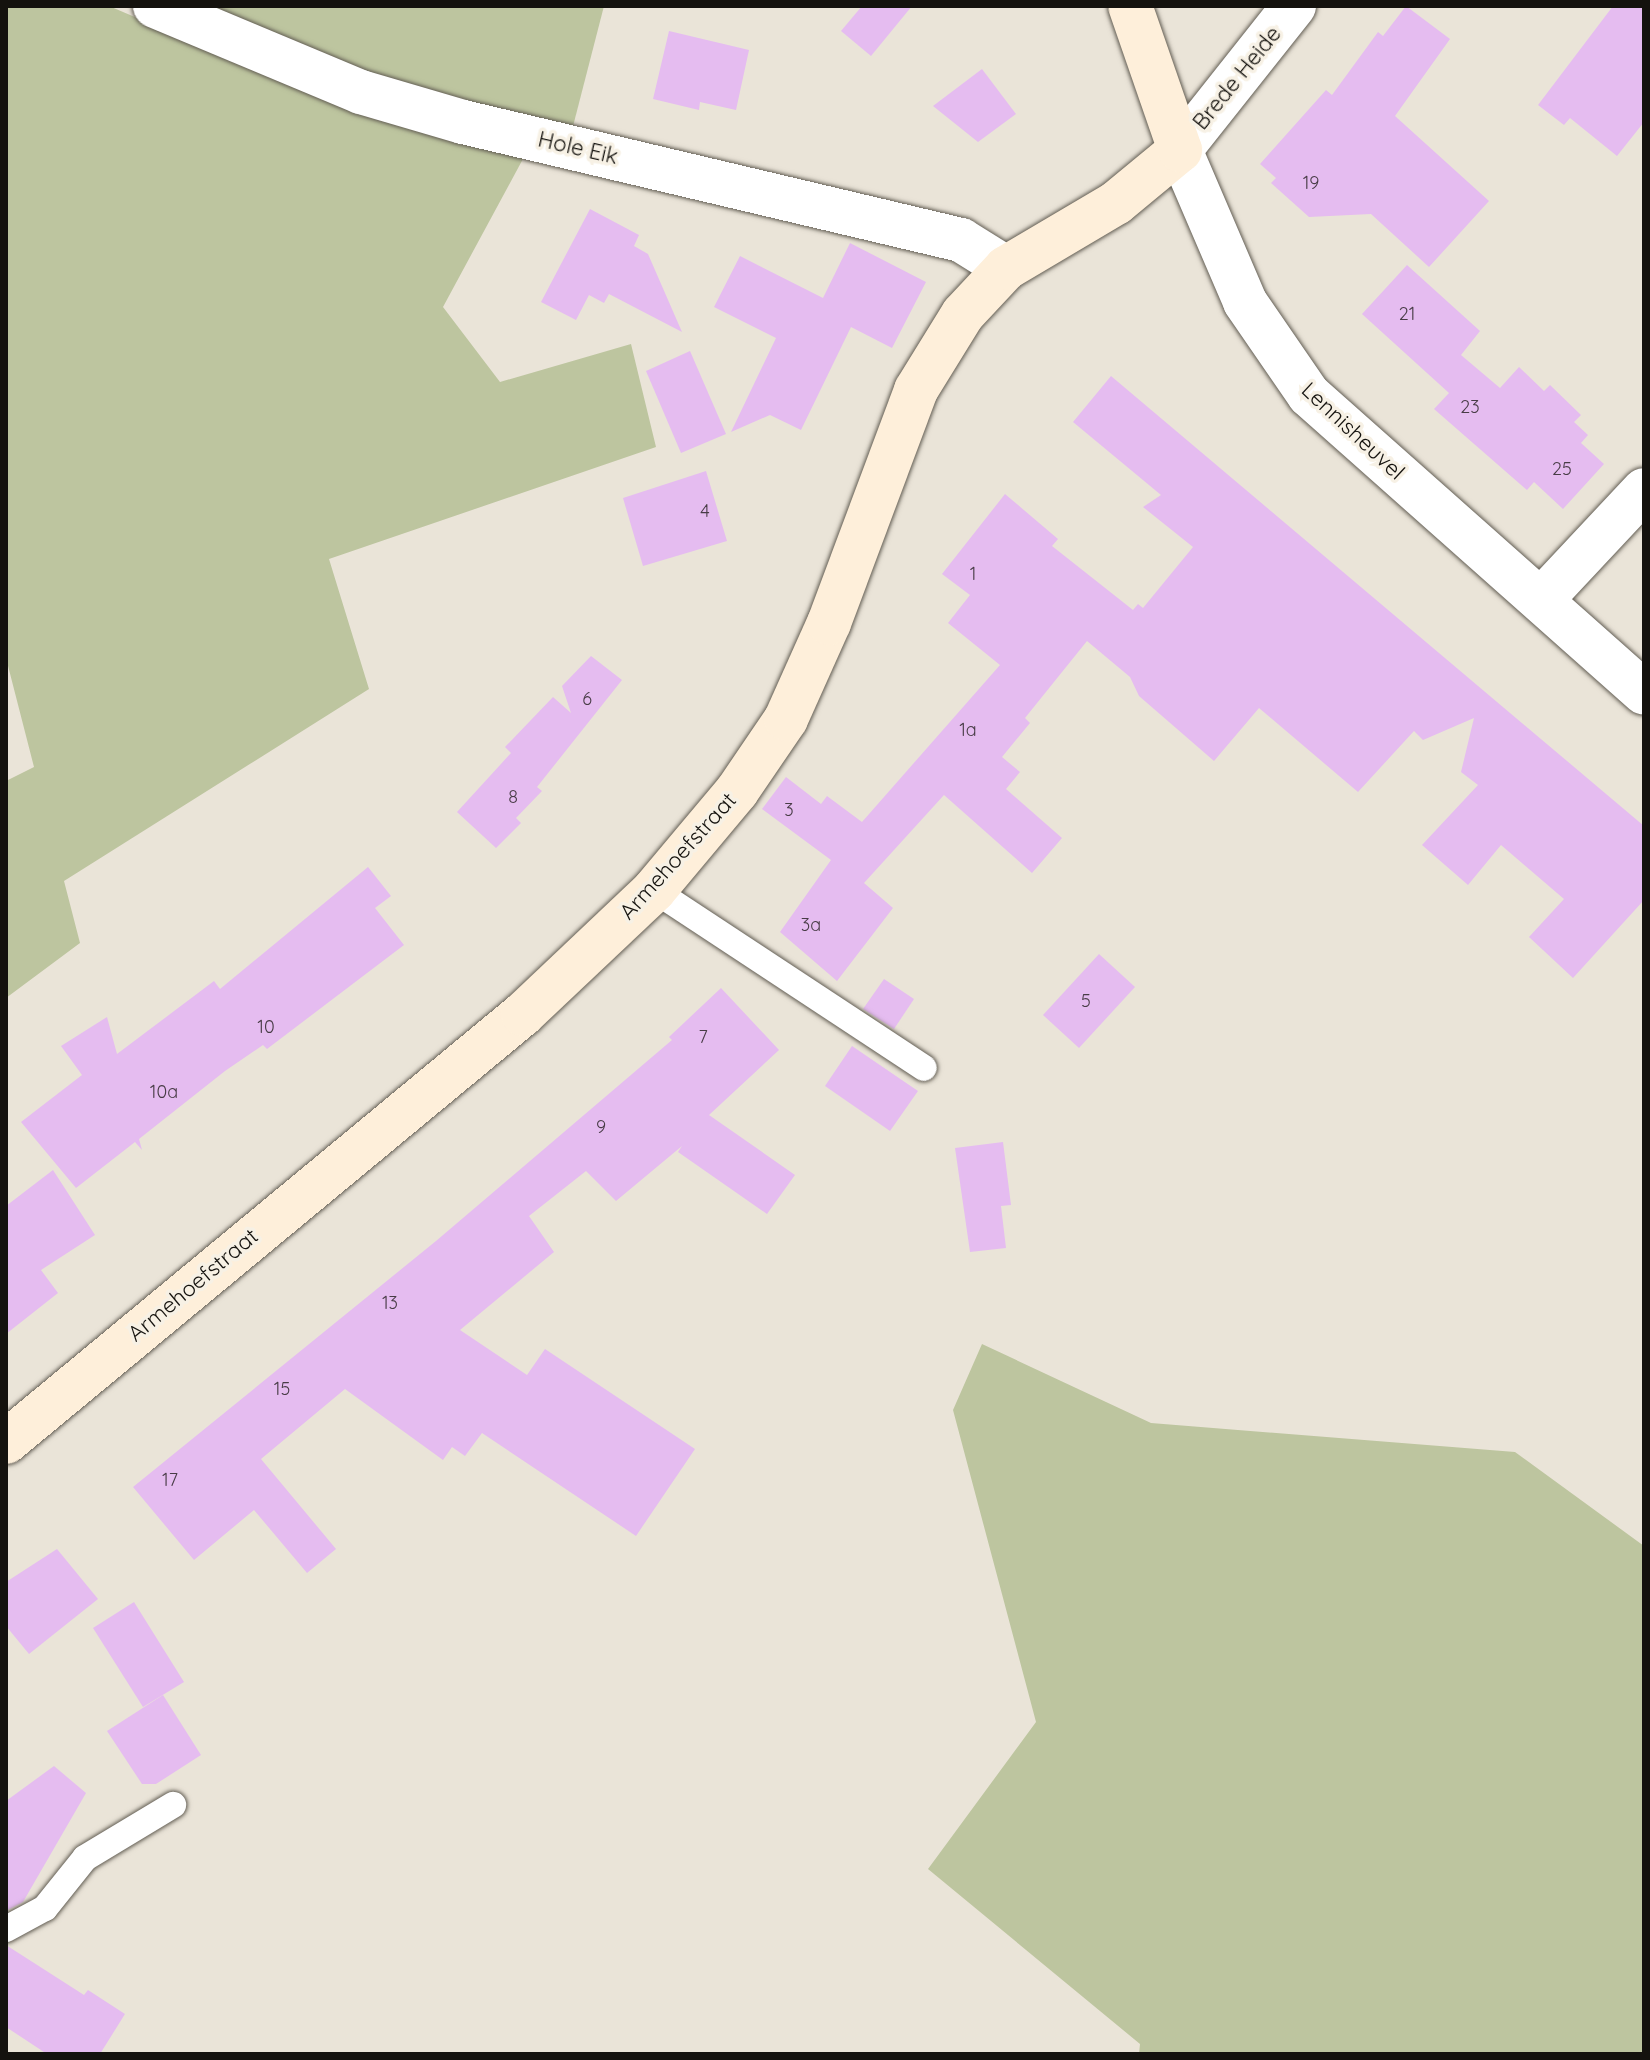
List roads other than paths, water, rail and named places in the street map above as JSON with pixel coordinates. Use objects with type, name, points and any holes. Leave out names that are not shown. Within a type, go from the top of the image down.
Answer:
[{"type":"street","name":"Hole Eik","points":[[155,6],[361,92],[463,122],[961,240],[1006,268]]},
{"type":"street","name":"Lennisheuvel","points":[[1130,6],[1180,150],[1245,302],[1309,395],[1644,692]]},
{"type":"street","name":"Brede Heide","points":[[1180,150],[1294,6]]},
{"type":"street","name":"Armehoefstraat","points":[[6,1442],[523,1014],[654,890],[737,791],[786,719],[829,623],[916,390],[963,314],[1006,268],[1116,203],[1180,150]]},
{"type":"street","points":[[1542,599],[1644,490]]},
{"type":"lane","points":[[654,890],[924,1068]]},
{"type":"lane","points":[[6,1929],[45,1908],[85,1858],[173,1805]]}]
